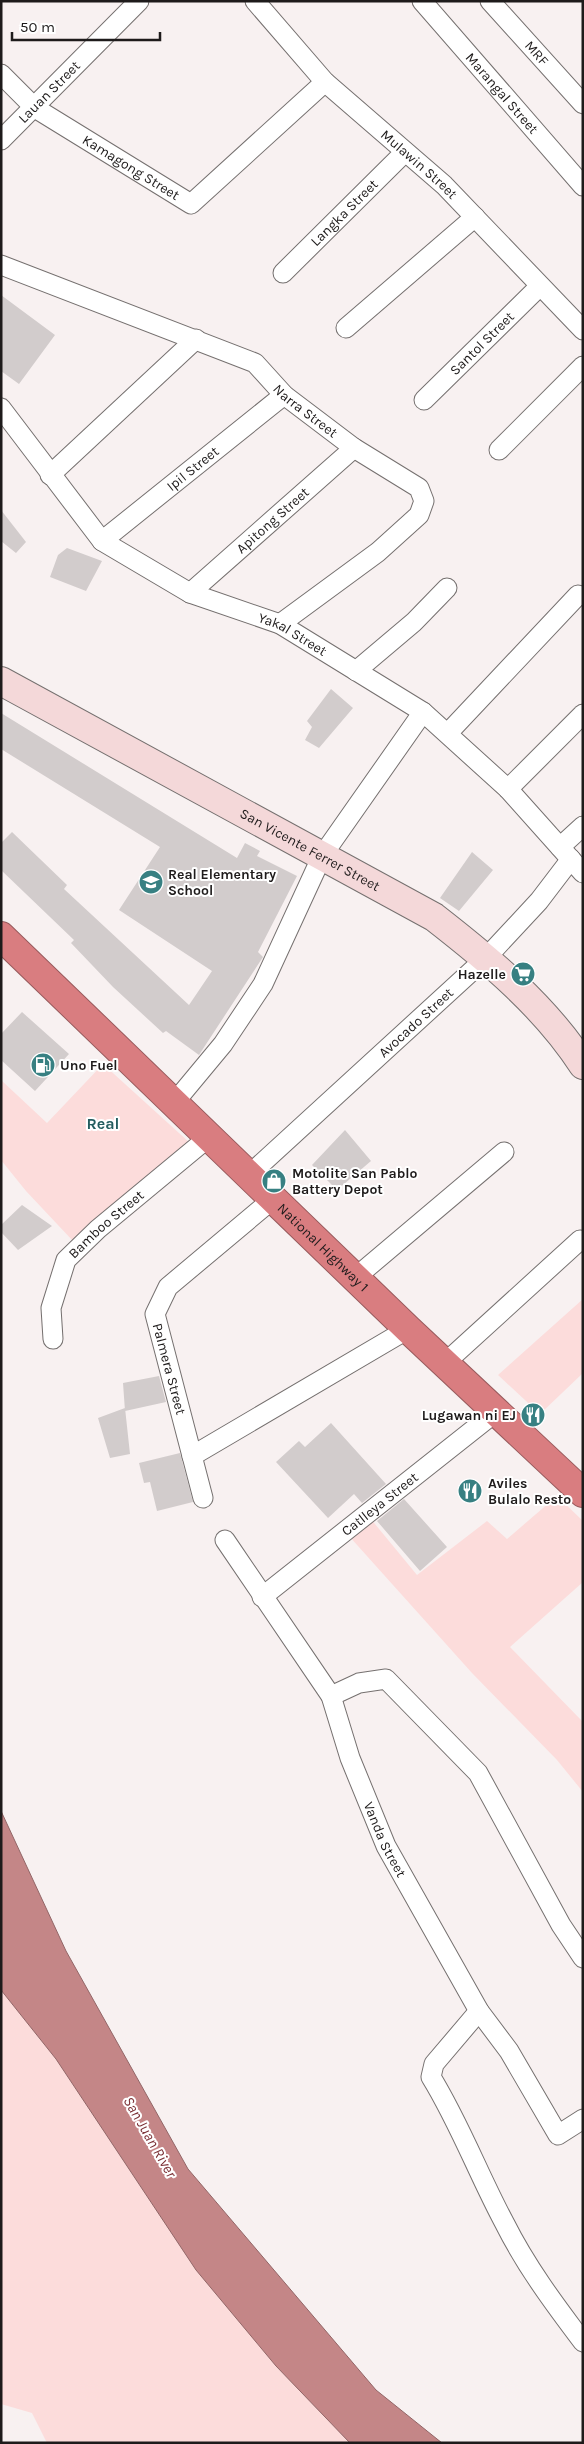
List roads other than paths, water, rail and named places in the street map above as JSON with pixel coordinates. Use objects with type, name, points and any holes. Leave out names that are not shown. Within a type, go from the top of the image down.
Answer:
[{"type":"highway","name":"National Highway 1","points":[[1,936],[273,1200],[356,1276],[408,1329],[583,1493]]},
{"type":"street","name":"Lauan Street","points":[[1,140],[35,108],[139,1]]},
{"type":"street","name":"Mulawin Street","points":[[255,1],[325,82],[444,185],[583,330]]},
{"type":"street","name":"Marangal Street","points":[[422,1],[583,186]]},
{"type":"street","name":"MRF","points":[[490,1],[583,104]]},
{"type":"street","name":"Kamagong Street","points":[[1,74],[35,108],[190,204],[325,82]]},
{"type":"street","name":"Langka Street","points":[[283,273],[405,152]]},
{"type":"street","points":[[346,328],[475,217]]},
{"type":"street","name":"Narra Street","points":[[1,265],[255,363],[284,395],[354,448],[419,488],[424,501],[419,515],[378,552],[280,624]]},
{"type":"street","name":"Santol Street","points":[[424,400],[540,286]]},
{"type":"street","points":[[50,475],[196,339]]},
{"type":"street","points":[[499,450],[583,366]]},
{"type":"street","name":"Ipil Street","points":[[102,541],[284,395]]},
{"type":"street","name":"Yakal Street","points":[[1,408],[102,541],[190,592],[280,624],[423,712],[508,789],[571,860]]},
{"type":"street","name":"Apitong Street","points":[[190,592],[354,448]]},
{"type":"street","points":[[356,671],[414,622],[447,588]]},
{"type":"street","points":[[448,733],[578,595]]},
{"type":"street","name":"San Vicente Ferrer Street","points":[[1,681],[434,917],[486,958],[566,1039],[583,1065]]},
{"type":"street","points":[[174,1103],[223,1044],[263,984],[322,856],[423,712]]},
{"type":"street","points":[[508,789],[583,714]]},
{"type":"street","name":"Avocado Street","points":[[249,1175],[486,958],[539,901],[571,860],[583,826]]},
{"type":"street","name":"Bamboo Street","points":[[53,1339],[50,1308],[66,1260],[98,1229],[208,1137]]},
{"type":"street","points":[[356,1276],[504,1152]]},
{"type":"street","name":"Palmera Street","points":[[203,1498],[155,1314],[168,1287],[273,1200]]},
{"type":"street","points":[[445,1363],[580,1240]]},
{"type":"street","points":[[192,1456],[408,1329]]},
{"type":"street","name":"Catlleya Street","points":[[262,1597],[497,1411]]},
{"type":"street","name":"Vanda Street","points":[[225,1540],[331,1696],[350,1758],[386,1846],[479,2011],[508,2051],[558,2136],[583,2119]]},
{"type":"street","points":[[331,1696],[360,1683],[386,1679],[478,1774],[561,1925],[583,1958]]},
{"type":"street","points":[[479,2011],[434,2064],[431,2077],[448,2105],[505,2225],[546,2293],[583,2342]]},
{"type":"water","name":"San Juan River","points":[[1,1811],[66,1951],[188,2169],[376,2390],[442,2443],[350,2443],[276,2366],[196,2270],[56,2059],[1,1990]]},
{"type":"place","name":"Real Elementary School","points":[[151,882]]},
{"type":"place","name":"Hazelle","points":[[523,974]]},
{"type":"place","name":"Uno Fuel","points":[[43,1065]]},
{"type":"place","name":"Motolite San Pablo Battery Depot","points":[[274,1181]]},
{"type":"place","name":"Lugawan ni EJ","points":[[533,1415]]},
{"type":"place","name":"Aviles Bulalo Resto","points":[[470,1491]]},
{"type":"district","name":"Real","points":[[103,1123]]}]
